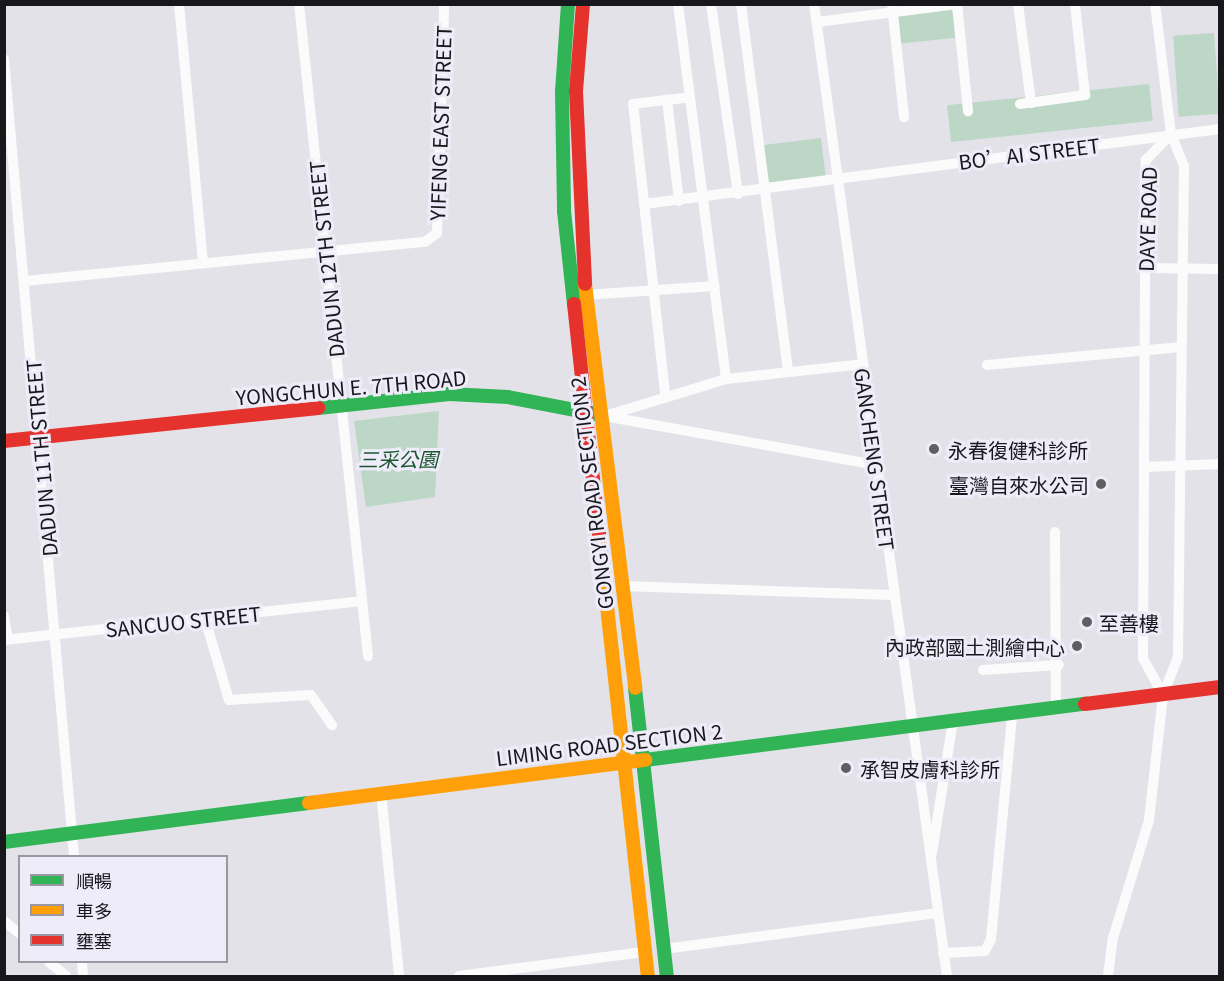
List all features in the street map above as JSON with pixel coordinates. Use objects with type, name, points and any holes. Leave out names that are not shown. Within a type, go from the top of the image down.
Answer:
[{"type":"main road","name":"GONGYI ROAD SECTION 2","points":[[568,4],[564,211],[588,413],[623,762],[648,976]]},
{"type":"main road","name":"GONGYI ROAD SECTION 2","points":[[584,4],[576,91],[586,295],[604,416],[667,976]]},
{"type":"main road","name":"YONGCHUN E. 7TH ROAD","points":[[4,441],[449,394],[508,397],[604,416]]},
{"type":"main road","name":"LIMING ROAD SECTION 2","points":[[4,842],[73,831],[953,720],[1012,715],[1220,687]]},
{"type":"street","points":[[179,4],[204,263]]},
{"type":"street","name":"DADUN 12TH STREET","points":[[299,4],[368,656]]},
{"type":"street","name":"YIFENG EAST STREET","points":[[324,251],[425,242],[437,233],[444,4]]},
{"type":"street","points":[[678,4],[726,379]]},
{"type":"street","points":[[711,4],[738,194]]},
{"type":"street","points":[[741,4],[788,372]]},
{"type":"street","name":"GANCHENG STREET","points":[[814,4],[839,177],[893,595],[947,976]]},
{"type":"street","points":[[817,22],[892,9],[957,4],[968,111]]},
{"type":"street","points":[[1018,4],[1026,103],[1085,95],[1075,4]]},
{"type":"street","points":[[1155,4],[1171,134]]},
{"type":"street","points":[[892,9],[904,117]]},
{"type":"street","name":"DADUN 11TH STREET","points":[[4,59],[74,855]]},
{"type":"street","points":[[665,393],[633,104],[690,97]]},
{"type":"street","points":[[667,99],[679,201]]},
{"type":"street","name":"BO’AI STREET","points":[[644,204],[764,191],[839,177],[1220,129]]},
{"type":"street","name":"DAYE ROAD","points":[[1108,976],[1113,938],[1149,820],[1163,695],[1178,657],[1184,166],[1171,134],[1146,160],[1143,658],[1163,695]]},
{"type":"street","points":[[25,281],[324,251]]},
{"type":"street","points":[[1146,268],[1220,268]]},
{"type":"street","points":[[586,295],[715,286]]},
{"type":"street","points":[[987,365],[1181,347]]},
{"type":"street","points":[[604,416],[665,393],[726,379],[863,364]]},
{"type":"street","name":"YONGCHUN E. 7TH ROAD","points":[[604,416],[876,465]]},
{"type":"street","points":[[1144,467],[1220,464]]},
{"type":"street","points":[[1055,532],[1059,665],[1056,709]]},
{"type":"street","points":[[622,586],[893,595]]},
{"type":"street","name":"SANCUO STREET","points":[[6,640],[362,601]]},
{"type":"street","points":[[4,616],[6,640]]},
{"type":"street","points":[[205,619],[229,700],[311,695],[332,725]]},
{"type":"street","points":[[983,669],[1059,665]]},
{"type":"street","points":[[943,953],[985,951],[991,939],[1012,715]]},
{"type":"street","points":[[931,865],[953,720]]},
{"type":"street","points":[[381,792],[399,976]]},
{"type":"street","points":[[664,949],[937,913]]},
{"type":"street","points":[[4,921],[18,932]]},
{"type":"street","points":[[459,976],[645,952]]},
{"type":"street","points":[[50,963],[66,976]]},
{"type":"green space","points":[[952,8],[955,38],[899,44],[896,14]]},
{"type":"green space","points":[[1214,33],[1220,114],[1179,117],[1173,36]]},
{"type":"green space","points":[[1149,84],[1153,121],[951,142],[947,105]]},
{"type":"green space","points":[[821,138],[826,176],[768,183],[763,145]]},
{"type":"green space","name":"三采公園","points":[[439,411],[435,497],[366,507],[354,421]]},
{"type":"traffic: fast","points":[[568,4],[562,92],[564,211],[574,304]]},
{"type":"traffic: fast","points":[[318,408],[449,394],[508,397],[596,414]]},
{"type":"traffic: fast","points":[[635,688],[667,976]]},
{"type":"traffic: fast","points":[[645,760],[1085,704]]},
{"type":"traffic: fast","points":[[4,842],[309,803]]},
{"type":"traffic: slow","points":[[585,284],[635,688]]},
{"type":"traffic: slow","points":[[599,534],[648,976]]},
{"type":"traffic: slow","points":[[309,803],[645,760]]},
{"type":"traffic: jam","points":[[583,4],[576,91],[585,284]]},
{"type":"traffic: jam","points":[[574,304],[599,534]]},
{"type":"traffic: jam","points":[[4,441],[318,408]]},
{"type":"traffic: jam","points":[[1085,704],[1220,687]]},
{"type":"place","name":"永春復健科診所","points":[[934,449]]},
{"type":"place","name":"臺灣自來水公司","points":[[1101,484]]},
{"type":"place","name":"至善樓","points":[[1087,622]]},
{"type":"place","name":"內政部國土測繪中心","points":[[1077,646]]},
{"type":"place","name":"承智皮膚科診所","points":[[846,768]]}]
